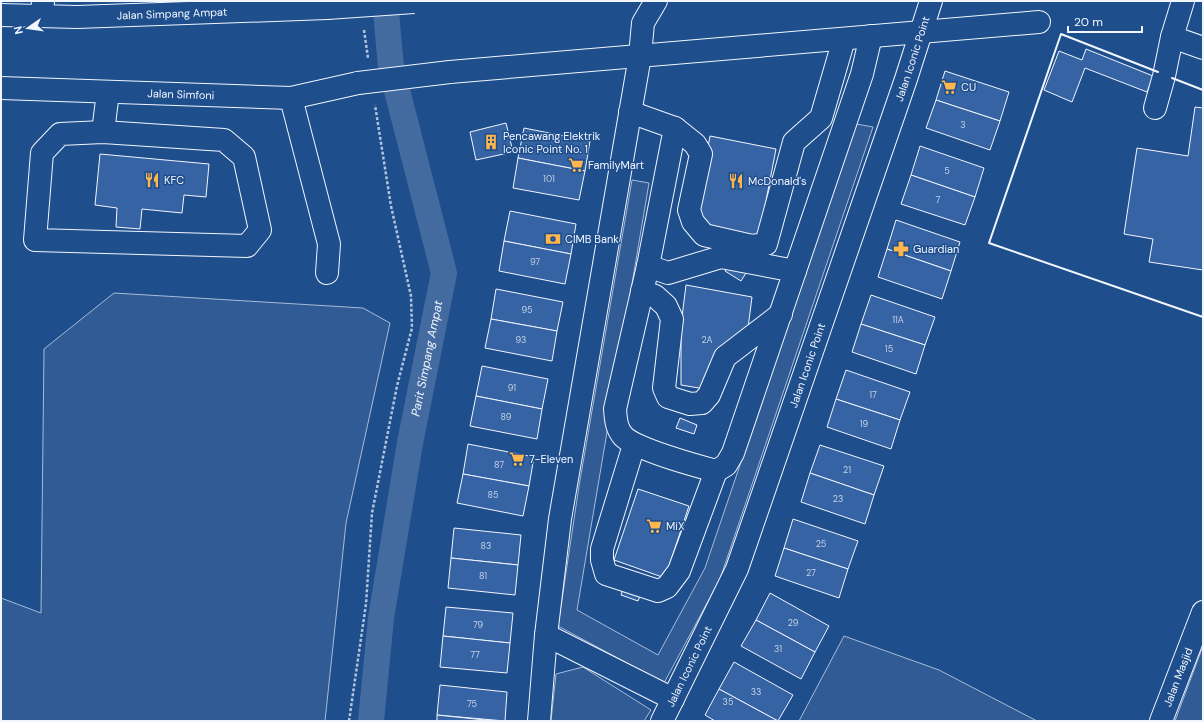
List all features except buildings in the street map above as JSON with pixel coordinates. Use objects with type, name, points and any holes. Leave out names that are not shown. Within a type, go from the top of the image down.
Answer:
[{"type":"main road","name":"Jalan Simpang Ampat","points":[[1,16],[43,9],[77,17],[327,8],[417,1]]},
{"type":"main road","points":[[539,721],[546,635],[560,519],[640,56],[643,23],[656,1]]},
{"type":"main road","name":"Jalan Iconic Point","points":[[662,721],[738,569],[906,79],[931,1]]},
{"type":"main road","points":[[1155,108],[1164,76],[1172,37],[1183,1]]},
{"type":"main road","name":"Jalan Simfoni","points":[[1,88],[291,98],[358,83],[450,72],[1040,22]]},
{"type":"main road","points":[[634,445],[602,549],[602,560],[606,574],[658,591],[667,587],[679,571],[716,471],[726,465],[733,453],[862,74],[871,36]]},
{"type":"main road","points":[[1172,37],[1203,48]]},
{"type":"main road","points":[[630,112],[675,128],[695,144],[701,154],[689,210],[693,222],[704,235],[752,246],[766,244],[794,142],[821,118],[844,39]]},
{"type":"main road","points":[[103,132],[108,92]]},
{"type":"main road","points":[[291,98],[329,244],[327,273]]},
{"type":"main road","points":[[675,128],[648,266],[615,409],[616,425],[623,436],[634,445],[716,471]]},
{"type":"main road","points":[[103,132],[224,140],[244,157],[260,230],[247,246],[35,240],[42,153],[60,134],[103,132]]},
{"type":"main road","points":[[648,266],[668,273],[721,257],[795,271]]},
{"type":"main road","points":[[642,291],[655,296],[666,306],[672,319],[664,388],[668,397],[690,404],[702,403],[710,395],[725,357],[781,314]]},
{"type":"main road","name":"Jalan Masjid","points":[[1161,721],[1203,612]]},
{"type":"main road","points":[[546,635],[673,700]]},
{"type":"path","points":[[364,25],[369,64]]},
{"type":"path","points":[[349,721],[366,604],[372,513],[397,386],[412,328],[411,296],[391,206],[375,104]]},
{"type":"shaded area","points":[[856,124],[873,127],[720,579],[664,683],[558,626],[579,486],[632,180],[649,183],[577,610],[658,655],[705,568]]},
{"type":"shaded area","points":[[114,293],[363,308],[390,323],[346,523],[325,721],[1,721],[1,598],[41,613],[44,349]]},
{"type":"shaded area","points":[[844,636],[939,670],[1037,721],[799,721]]},
{"type":"shaded area","points":[[1203,646],[1203,721],[1175,721]]},
{"type":"shaded area","points":[[583,667],[651,710],[644,721],[551,721],[556,674]]},
{"type":"waterway","name":"Parit Simpang Ampat","points":[[371,721],[381,618],[410,443],[444,273],[391,67],[385,1]]},
{"type":"wall","points":[[1158,72],[1061,34],[989,243],[1203,317]]},
{"type":"wall","points":[[1172,78],[1203,90]]},
{"type":"place","name":"CU","points":[[949,87]]},
{"type":"place","name":"Pencawang Elektrik Iconic Point No. 1","points":[[491,142]]},
{"type":"place","name":"FamilyMart","points":[[576,165]]},
{"type":"place","name":"KFC","points":[[152,180]]},
{"type":"place","name":"McDonald's","points":[[736,181]]},
{"type":"place","name":"CIMB Bank","points":[[553,239]]},
{"type":"place","name":"Guardian","points":[[901,249]]},
{"type":"place","name":"7-Eleven","points":[[517,459]]},
{"type":"place","name":"MiX","points":[[654,526]]}]
